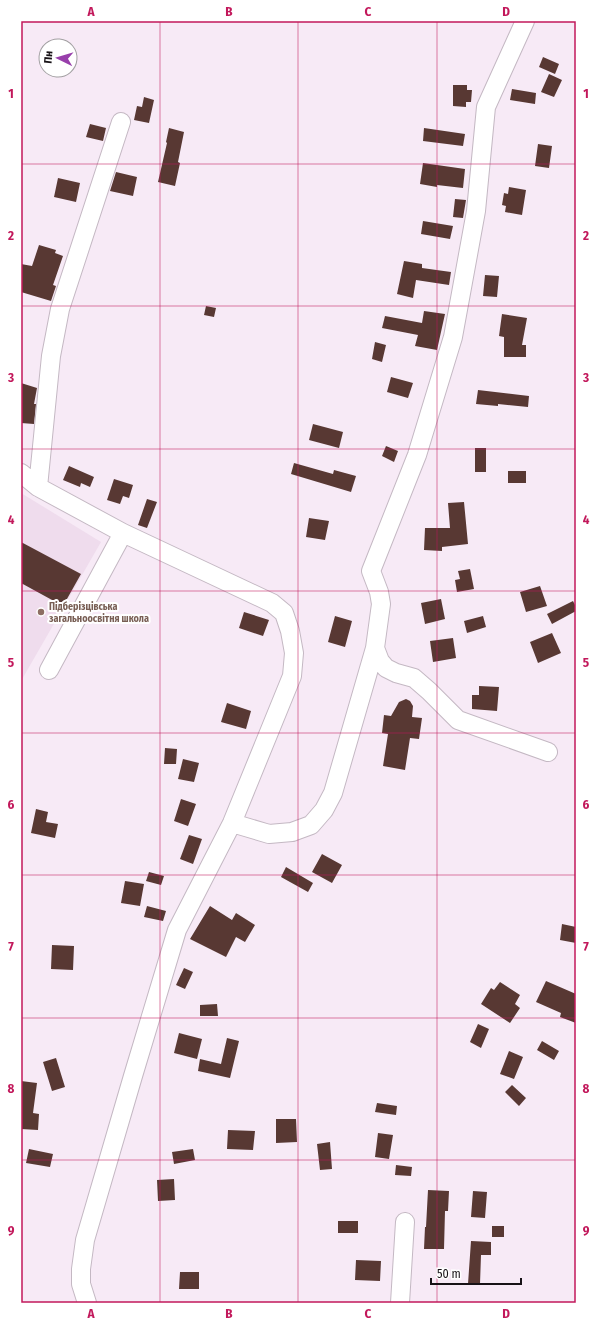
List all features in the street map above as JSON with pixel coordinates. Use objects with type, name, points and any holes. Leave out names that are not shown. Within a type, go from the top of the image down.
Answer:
[{"type":"street","points":[[232,823],[270,834],[292,832],[311,825],[324,810],[333,793],[375,648],[381,604],[379,592],[371,571],[417,455],[453,337],[476,211],[486,107],[526,21]]},
{"type":"street","points":[[38,486],[51,356],[60,309],[121,122]]},
{"type":"street","points":[[21,473],[38,486],[123,533],[272,603],[284,613],[290,631],[294,653],[292,676],[232,823],[178,930],[135,1069],[85,1240],[81,1269],[81,1284],[86,1303]]},
{"type":"street","points":[[49,670],[123,533]]},
{"type":"street","points":[[375,648],[380,661],[386,668],[396,674],[414,678],[458,720],[548,752]]},
{"type":"street","points":[[400,1303],[405,1222]]},
{"type":"shaded area","name":"Підберізцівська загальноосвітня школа","points":[[21,493],[101,542],[21,681]]},
{"type":"building","points":[[543,57],[559,64],[555,74],[539,67]]},
{"type":"building","points":[[549,74],[562,80],[554,97],[541,92]]},
{"type":"building","points":[[453,85],[467,85],[467,90],[472,90],[471,102],[466,102],[466,107],[453,106]]},
{"type":"building","points":[[512,89],[536,93],[535,104],[510,100]]},
{"type":"building","points":[[144,97],[154,100],[149,123],[134,120],[137,106],[142,107]]},
{"type":"building","points":[[90,124],[106,128],[103,141],[86,137]]},
{"type":"building","points":[[169,128],[184,132],[175,186],[158,182]]},
{"type":"building","points":[[424,128],[465,134],[463,146],[423,141]]},
{"type":"building","points":[[538,144],[552,146],[549,168],[535,166]]},
{"type":"building","points":[[423,163],[465,169],[463,188],[437,185],[437,187],[420,184]]},
{"type":"building","points":[[116,172],[137,177],[133,196],[110,191]]},
{"type":"building","points":[[58,178],[80,183],[76,202],[54,197]]},
{"type":"building","points":[[509,187],[526,190],[522,215],[505,212],[506,206],[502,205],[504,193],[508,194]]},
{"type":"building","points":[[455,199],[466,200],[463,218],[453,217]]},
{"type":"building","points":[[423,221],[453,226],[450,239],[421,234]]},
{"type":"building","points":[[39,245],[56,250],[55,253],[63,256],[53,285],[56,286],[51,301],[21,292],[21,264],[32,266]]},
{"type":"building","points":[[404,261],[422,264],[422,268],[451,272],[449,285],[416,280],[413,298],[397,294]]},
{"type":"building","points":[[485,275],[499,276],[497,297],[483,296]]},
{"type":"building","points":[[206,306],[216,308],[214,317],[204,315]]},
{"type":"building","points":[[424,311],[445,314],[437,350],[415,346],[418,335],[382,328],[385,316],[422,323]]},
{"type":"building","points":[[502,314],[527,318],[522,345],[526,345],[526,357],[504,357],[504,337],[499,336]]},
{"type":"building","points":[[375,342],[386,345],[382,362],[372,359]]},
{"type":"building","points":[[391,377],[413,383],[408,398],[387,392]]},
{"type":"building","points":[[21,383],[37,388],[34,404],[36,404],[34,424],[21,423]]},
{"type":"building","points":[[478,390],[529,396],[528,407],[498,404],[498,406],[476,404]]},
{"type":"building","points":[[313,424],[343,432],[339,448],[309,440]]},
{"type":"building","points":[[386,446],[398,451],[394,462],[382,456]]},
{"type":"building","points":[[475,448],[486,448],[486,472],[475,472]]},
{"type":"building","points":[[294,463],[333,474],[334,470],[356,476],[351,492],[291,474]]},
{"type":"building","points":[[69,466],[94,477],[90,487],[81,483],[80,487],[63,480]]},
{"type":"building","points":[[508,471],[526,471],[526,483],[508,483]]},
{"type":"building","points":[[114,479],[133,485],[129,498],[123,496],[120,504],[107,500]]},
{"type":"building","points":[[147,499],[157,502],[147,528],[138,525]]},
{"type":"building","points":[[464,502],[468,544],[442,547],[442,551],[424,550],[425,528],[450,528],[448,503]]},
{"type":"building","points":[[309,518],[329,521],[325,540],[306,537]]},
{"type":"building","points":[[21,542],[81,574],[63,606],[21,583]]},
{"type":"building","points":[[470,569],[474,589],[457,592],[455,580],[460,579],[458,571]]},
{"type":"building","points":[[540,586],[547,606],[526,612],[520,592]]},
{"type":"building","points":[[441,599],[445,619],[425,624],[421,603]]},
{"type":"building","points":[[573,601],[576,611],[552,624],[547,614]]},
{"type":"building","points":[[244,612],[269,620],[263,636],[239,628]]},
{"type":"building","points":[[335,616],[352,621],[345,647],[328,642]]},
{"type":"building","points":[[483,616],[486,627],[467,633],[464,621]]},
{"type":"building","points":[[552,633],[561,653],[538,663],[530,642]]},
{"type":"building","points":[[453,638],[456,658],[433,662],[430,641]]},
{"type":"building","points":[[479,686],[499,687],[497,711],[472,709],[472,695],[479,695]]},
{"type":"building","points":[[406,699],[410,701],[413,706],[412,717],[422,718],[419,739],[410,738],[405,770],[383,766],[388,734],[382,733],[384,715],[391,716],[399,702]]},
{"type":"building","points":[[227,703],[251,711],[246,729],[221,722]]},
{"type":"building","points":[[165,748],[177,749],[176,764],[164,764]]},
{"type":"building","points":[[183,759],[199,763],[194,782],[178,779]]},
{"type":"building","points":[[181,799],[196,804],[188,826],[174,821]]},
{"type":"building","points":[[36,809],[48,812],[46,822],[58,824],[55,838],[31,833]]},
{"type":"building","points":[[189,835],[202,839],[193,864],[180,859]]},
{"type":"building","points":[[322,854],[342,865],[332,883],[312,872]]},
{"type":"building","points":[[286,867],[313,883],[308,892],[281,877]]},
{"type":"building","points":[[149,872],[164,876],[161,885],[146,881]]},
{"type":"building","points":[[125,881],[144,884],[140,906],[121,903]]},
{"type":"building","points":[[147,906],[166,911],[163,921],[144,917]]},
{"type":"building","points":[[210,906],[232,920],[236,913],[255,925],[245,942],[236,937],[226,957],[190,939]]},
{"type":"building","points":[[562,924],[576,927],[576,943],[560,940]]},
{"type":"building","points":[[52,945],[74,946],[73,970],[51,969]]},
{"type":"building","points":[[184,968],[193,972],[185,989],[176,985]]},
{"type":"building","points":[[546,981],[576,994],[576,1023],[560,1017],[561,1013],[536,1002]]},
{"type":"building","points":[[500,982],[520,995],[515,1004],[520,1008],[510,1023],[481,1004],[491,988],[494,990]]},
{"type":"building","points":[[217,1004],[218,1016],[200,1016],[200,1005]]},
{"type":"building","points":[[478,1024],[489,1029],[481,1048],[470,1042]]},
{"type":"building","points":[[179,1033],[202,1039],[197,1059],[174,1053]]},
{"type":"building","points":[[227,1038],[239,1041],[230,1078],[198,1071],[200,1059],[221,1064]]},
{"type":"building","points":[[542,1041],[559,1051],[554,1060],[537,1050]]},
{"type":"building","points":[[509,1051],[523,1057],[514,1079],[500,1074]]},
{"type":"building","points":[[56,1058],[65,1087],[52,1091],[43,1062]]},
{"type":"building","points":[[21,1081],[37,1083],[33,1113],[39,1114],[38,1130],[21,1129]]},
{"type":"building","points":[[512,1085],[526,1098],[519,1106],[505,1092]]},
{"type":"building","points":[[377,1103],[397,1106],[396,1115],[375,1112]]},
{"type":"building","points":[[276,1119],[296,1119],[297,1142],[276,1143]]},
{"type":"building","points":[[228,1130],[255,1131],[253,1150],[227,1149]]},
{"type":"building","points":[[378,1133],[393,1135],[389,1159],[375,1157]]},
{"type":"building","points":[[330,1142],[332,1169],[320,1170],[317,1144]]},
{"type":"building","points":[[29,1149],[53,1154],[50,1167],[26,1163]]},
{"type":"building","points":[[193,1149],[195,1160],[174,1164],[172,1152]]},
{"type":"building","points":[[396,1165],[412,1167],[411,1176],[395,1175]]},
{"type":"building","points":[[174,1179],[175,1200],[158,1201],[157,1180]]},
{"type":"building","points":[[428,1190],[449,1191],[448,1211],[445,1211],[444,1249],[424,1249]]},
{"type":"building","points":[[473,1191],[487,1192],[485,1218],[471,1217]]},
{"type":"building","points":[[338,1221],[358,1221],[358,1233],[338,1233]]},
{"type":"building","points":[[492,1226],[504,1226],[504,1237],[492,1237]]},
{"type":"building","points":[[471,1241],[491,1242],[491,1255],[481,1255],[480,1284],[468,1284]]},
{"type":"building","points":[[356,1260],[381,1261],[380,1281],[355,1280]]},
{"type":"building","points":[[180,1272],[199,1272],[199,1289],[179,1289]]},
{"type":"place","name":"Підберізцівська загальноосвітня школа","points":[[41,612]]}]
